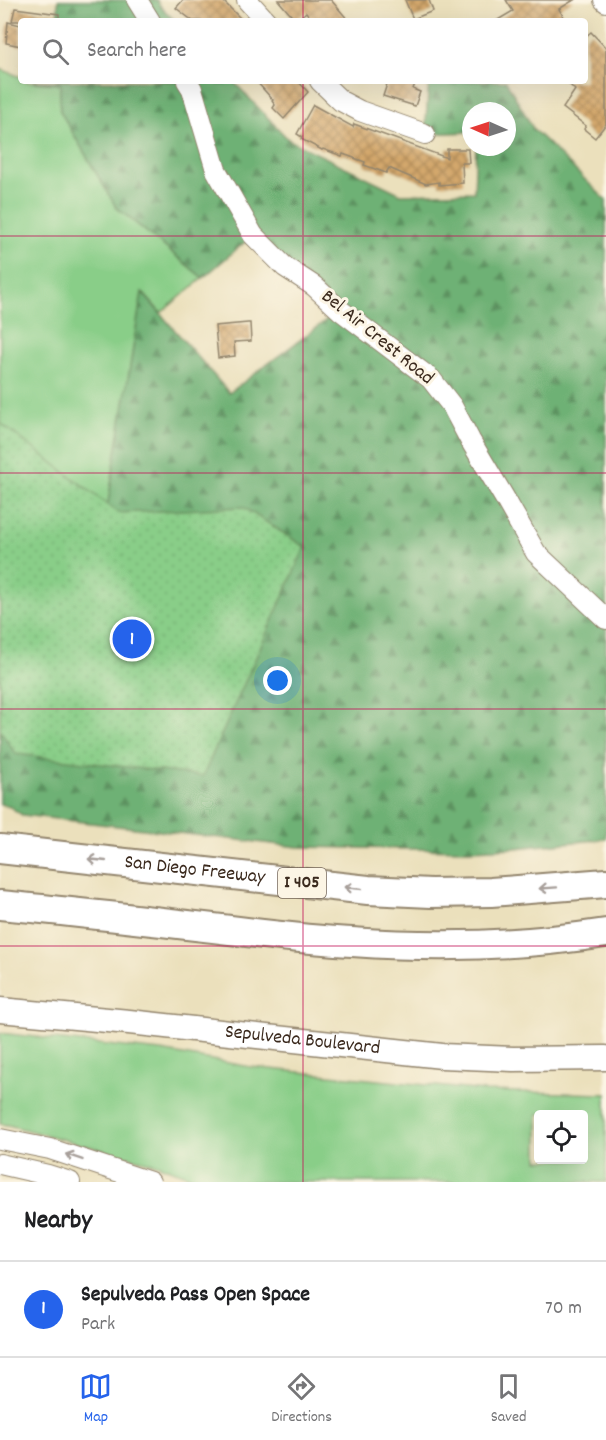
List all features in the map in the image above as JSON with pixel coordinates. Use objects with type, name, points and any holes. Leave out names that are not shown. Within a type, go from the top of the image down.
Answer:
[{"type":"highway","name":"San Diego Freeway","points":[[0,849],[368,890],[431,893],[491,892],[606,883]]},
{"type":"highway","points":[[35,908],[64,895],[356,925],[438,929],[500,927],[606,916]]},
{"type":"highway","points":[[0,905],[351,942],[495,944],[606,933]]},
{"type":"main road","name":"Sepulveda Boulevard","points":[[0,1010],[442,1056],[513,1059],[606,1058]]},
{"type":"street","points":[[137,0],[148,18]]},
{"type":"street","points":[[247,0],[263,18]]},
{"type":"street","name":"Bel Air Crest Road","points":[[189,84],[216,170],[253,235],[285,267],[314,286],[340,310],[431,379],[452,406],[536,553],[606,619]]},
{"type":"street","points":[[323,84],[341,101],[360,111],[425,134]]},
{"type":"street","points":[[0,1139],[50,1149],[150,1182]]},
{"type":"street","points":[[0,1164],[48,1174],[70,1182]]},
{"type":"green space","points":[[58,0],[157,0],[172,18],[58,18]]},
{"type":"green space","points":[[0,69],[18,76],[18,84],[60,84],[116,207],[203,278],[161,313],[143,293],[91,609],[0,631]]},
{"type":"green space","points":[[60,84],[236,84],[289,140],[401,194],[474,192],[476,156],[516,156],[516,102],[462,102],[462,132],[425,134],[429,84],[508,84],[534,130],[606,200],[606,839],[469,850],[298,847],[22,815],[0,804],[0,631],[91,608],[142,292],[229,393],[340,310],[253,235],[203,278],[116,207],[60,111]]},
{"type":"green space","points":[[0,423],[119,513],[243,507],[305,547],[203,776],[16,754],[0,730]]},
{"type":"green space","points":[[0,1033],[161,1051],[251,1067],[485,1091],[606,1094],[606,1182],[205,1182],[156,1164],[0,1124]]},
{"type":"building","points":[[183,0],[222,0],[240,18],[189,18],[176,8]]},
{"type":"building","points":[[278,0],[331,0],[346,18],[311,18],[306,12],[299,18],[293,18]]},
{"type":"building","points":[[405,0],[429,0],[433,11],[413,18]]},
{"type":"building","points":[[506,0],[574,0],[559,9],[563,16],[560,18],[501,18],[513,11]]},
{"type":"building","points":[[15,8],[59,14],[59,18],[18,18],[18,21],[12,21]]},
{"type":"building","points":[[8,22],[18,24],[18,45],[6,43]]},
{"type":"building","points":[[591,32],[606,48],[606,124],[595,138],[584,129],[586,126],[563,108],[575,90],[569,84],[588,84],[588,34]]},
{"type":"building","points":[[259,84],[301,84],[308,92],[284,119],[273,108],[275,105]]},
{"type":"building","points":[[387,84],[415,84],[413,89],[420,92],[415,106],[383,96]]},
{"type":"building","points":[[313,105],[353,127],[354,124],[447,158],[447,149],[462,149],[462,156],[468,156],[469,163],[462,163],[463,183],[426,184],[389,168],[386,173],[343,154],[342,156],[322,150],[301,139],[302,137],[297,134]]},
{"type":"building","points":[[250,323],[251,341],[234,342],[235,356],[218,358],[215,326]]},
{"type":"place","name":"Sepulveda Pass Open Space","points":[[132,639]]}]
